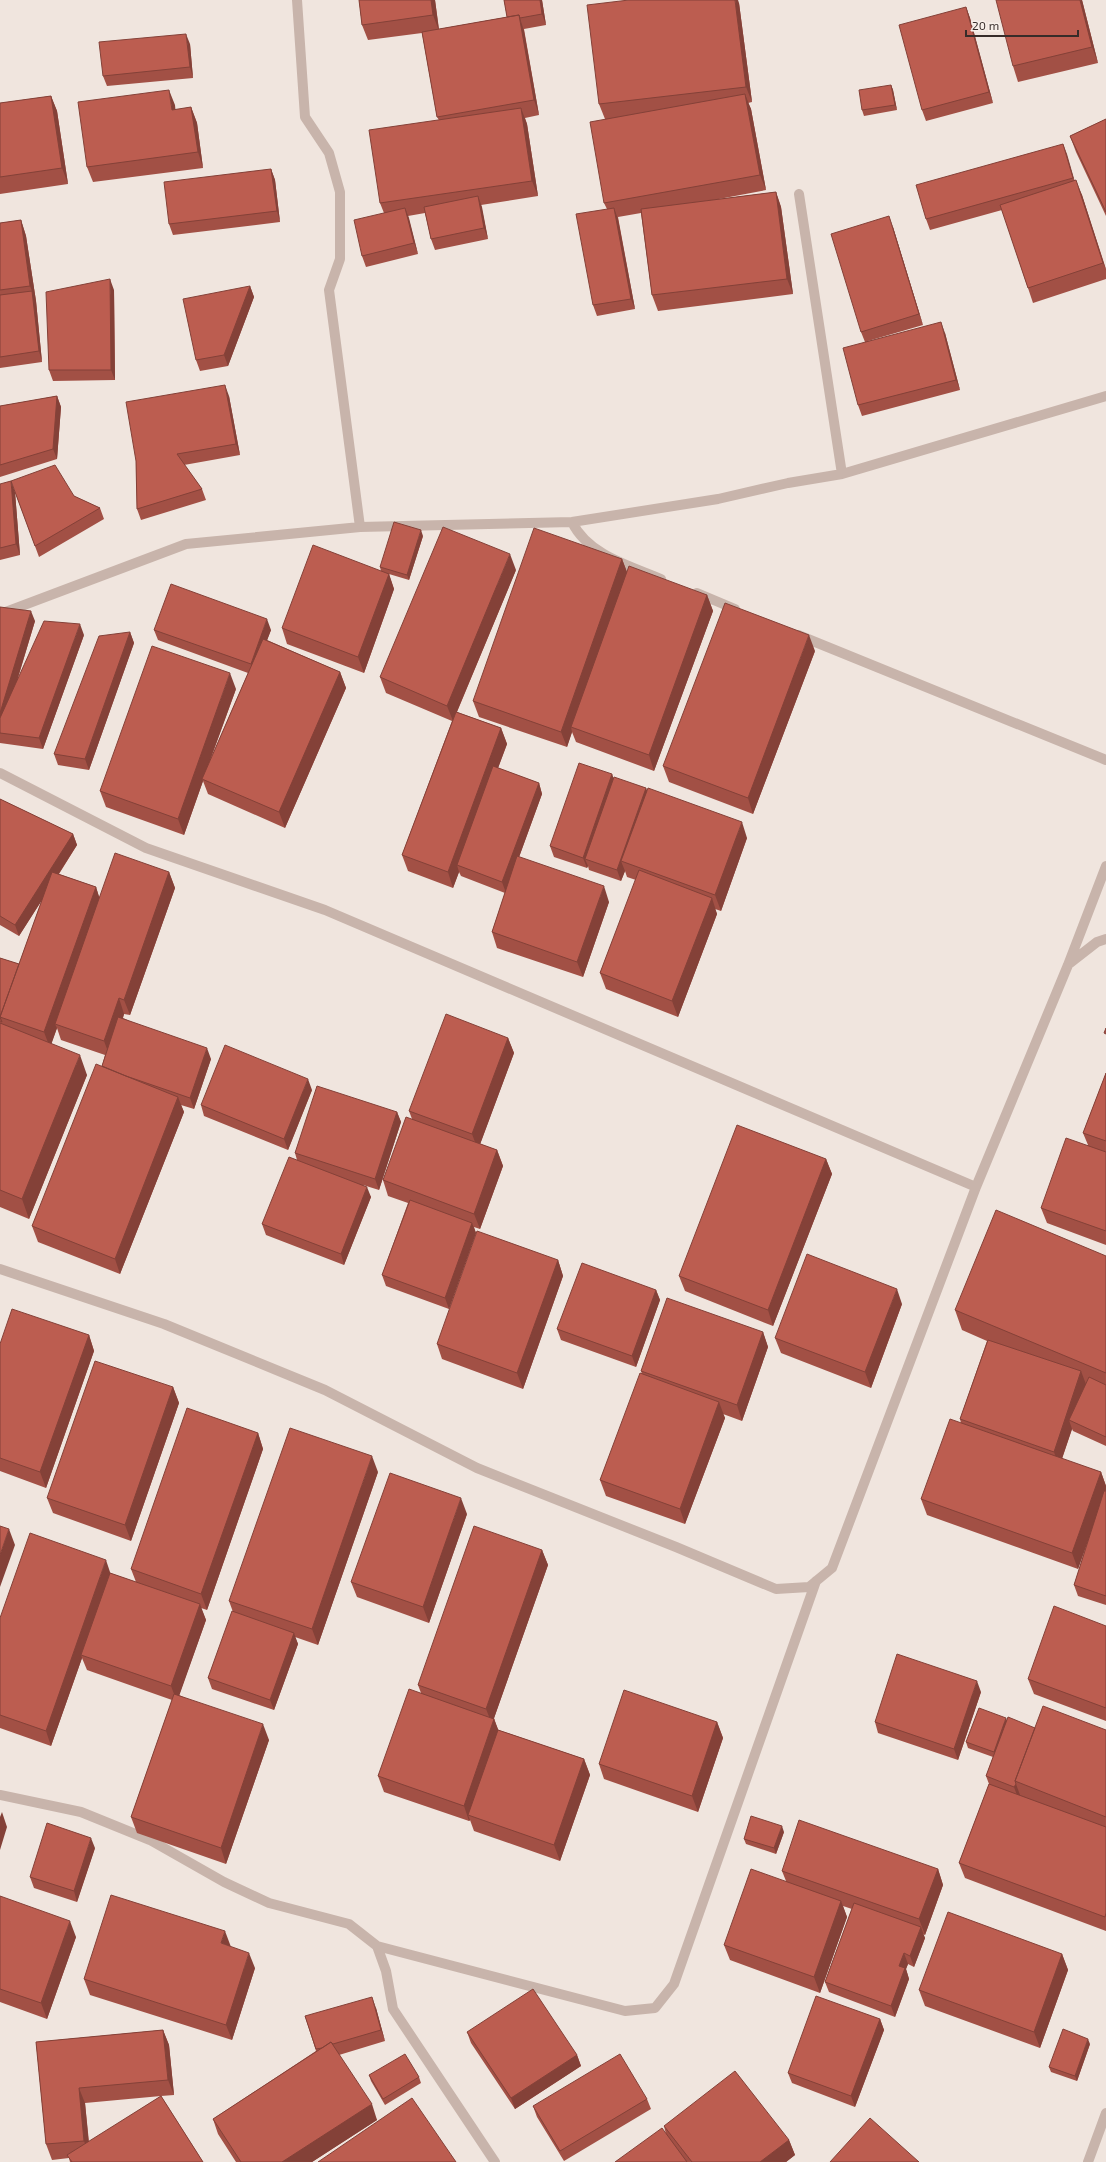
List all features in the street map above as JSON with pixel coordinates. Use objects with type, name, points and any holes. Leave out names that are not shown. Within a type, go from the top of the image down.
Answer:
[{"type":"street","points":[[297,0],[305,117],[329,153],[340,192],[340,259],[329,290],[360,527]]},
{"type":"street","points":[[799,194],[842,474]]},
{"type":"street","points":[[0,614],[186,544],[360,527],[572,522],[718,500],[788,483],[842,474],[1106,396]]},
{"type":"street","points":[[572,522],[578,534],[586,543],[616,560],[674,584]]},
{"type":"street","points":[[689,590],[748,614]]},
{"type":"street","points":[[791,632],[1106,760]]},
{"type":"street","points":[[0,773],[146,848],[325,910],[976,1187]]},
{"type":"street","points":[[0,1269],[164,1324],[325,1390],[477,1468],[676,1547],[776,1589],[809,1587],[832,1568],[976,1187],[1068,965],[1106,866]]},
{"type":"street","points":[[1068,965],[1092,945],[1106,939]]},
{"type":"street","points":[[0,1795],[81,1812],[150,1840],[224,1882],[269,1903],[349,1924],[378,1946],[625,2011],[655,2008],[674,1984],[816,1581]]},
{"type":"street","points":[[378,1946],[386,1971],[393,2009],[495,2162]]},
{"type":"street","points":[[1088,2162],[1106,2112]]},
{"type":"building","points":[[359,0],[431,0],[433,15],[362,25]]},
{"type":"building","points":[[504,0],[540,0],[542,14],[520,18],[519,15],[507,17]]},
{"type":"building","points":[[629,0],[735,0],[746,87],[599,104],[587,5]]},
{"type":"building","points":[[996,0],[1080,0],[1092,47],[1013,66]]},
{"type":"building","points":[[966,7],[989,92],[922,110],[899,25]]},
{"type":"building","points":[[519,15],[534,100],[437,117],[422,32]]},
{"type":"building","points":[[186,34],[190,67],[103,76],[99,42]]},
{"type":"building","points":[[891,85],[895,105],[862,110],[859,90]]},
{"type":"building","points":[[169,90],[172,110],[191,107],[198,152],[87,167],[78,102]]},
{"type":"building","points":[[745,94],[760,175],[604,203],[590,122]]},
{"type":"building","points":[[51,96],[62,168],[0,177],[0,103]]},
{"type":"building","points":[[521,108],[532,181],[380,203],[369,130]]},
{"type":"building","points":[[1106,119],[1106,212],[1070,136]]},
{"type":"building","points":[[1063,144],[1073,178],[926,219],[916,185]]},
{"type":"building","points":[[271,169],[277,211],[169,224],[164,182]]},
{"type":"building","points":[[1076,180],[1103,263],[1028,288],[1000,205]]},
{"type":"building","points":[[776,192],[787,279],[652,295],[641,209]]},
{"type":"building","points":[[478,196],[484,228],[431,239],[424,207]]},
{"type":"building","points":[[405,208],[414,243],[362,256],[354,220]]},
{"type":"building","points":[[614,208],[631,299],[593,305],[576,214]]},
{"type":"building","points":[[889,216],[919,314],[861,332],[831,234]]},
{"type":"building","points":[[21,220],[30,286],[0,290],[0,223]]},
{"type":"building","points":[[110,279],[111,370],[49,370],[46,292]]},
{"type":"building","points":[[250,286],[224,355],[196,360],[183,299]]},
{"type":"building","points":[[32,291],[39,351],[0,357],[0,295]]},
{"type":"building","points":[[941,322],[956,380],[858,405],[843,348]]},
{"type":"building","points":[[225,385],[236,444],[177,454],[202,489],[137,509],[136,461],[126,402]]},
{"type":"building","points":[[57,396],[53,449],[0,465],[0,406]]},
{"type":"building","points":[[55,465],[74,496],[100,508],[35,546],[11,481]]},
{"type":"building","points":[[11,481],[16,544],[0,548],[0,484]]},
{"type":"building","points":[[394,522],[421,530],[407,575],[380,567]]},
{"type":"building","points":[[443,527],[510,554],[447,706],[380,677]]},
{"type":"building","points":[[534,528],[622,559],[561,732],[473,701]]},
{"type":"building","points":[[313,545],[389,574],[358,657],[282,628]]},
{"type":"building","points":[[629,566],[707,595],[649,755],[571,727]]},
{"type":"building","points":[[171,584],[267,619],[251,664],[154,630]]},
{"type":"building","points":[[725,603],[809,635],[748,798],[663,766]]},
{"type":"building","points":[[0,607],[31,611],[0,713]]},
{"type":"building","points":[[44,621],[80,624],[39,738],[0,733],[0,718]]},
{"type":"building","points":[[130,632],[85,759],[54,754],[99,636]]},
{"type":"building","points":[[263,639],[340,672],[279,812],[202,779]]},
{"type":"building","points":[[152,646],[230,673],[178,819],[100,791]]},
{"type":"building","points":[[456,712],[501,728],[448,872],[402,855]]},
{"type":"building","points":[[579,763],[612,774],[583,858],[550,846]]},
{"type":"building","points":[[493,766],[539,783],[502,882],[457,865]]},
{"type":"building","points":[[614,777],[646,788],[617,870],[585,859]]},
{"type":"building","points":[[648,788],[742,822],[715,895],[621,861]]},
{"type":"building","points":[[0,799],[73,834],[15,925],[0,916]]},
{"type":"building","points":[[115,853],[169,872],[124,1000],[119,998],[104,1041],[55,1024]]},
{"type":"building","points":[[517,856],[604,886],[577,962],[492,932]]},
{"type":"building","points":[[639,870],[712,898],[672,1001],[600,973]]},
{"type":"building","points":[[52,872],[96,887],[44,1032],[0,1017]]},
{"type":"building","points":[[0,958],[19,964],[0,1017]]},
{"type":"building","points":[[446,1014],[508,1038],[472,1134],[409,1111]]},
{"type":"building","points":[[118,1017],[207,1048],[190,1098],[102,1066]]},
{"type":"building","points":[[0,1023],[80,1055],[22,1199],[0,1190]]},
{"type":"building","points":[[225,1045],[308,1079],[284,1139],[201,1105]]},
{"type":"building","points":[[96,1064],[178,1097],[115,1259],[32,1226]]},
{"type":"building","points":[[1106,1073],[1106,1141],[1083,1133]]},
{"type":"building","points":[[317,1086],[397,1112],[375,1179],[295,1153]]},
{"type":"building","points":[[406,1117],[497,1150],[474,1214],[383,1180]]},
{"type":"building","points":[[737,1125],[826,1159],[768,1310],[679,1276]]},
{"type":"building","points":[[1066,1138],[1106,1152],[1106,1231],[1041,1208]]},
{"type":"building","points":[[289,1157],[367,1187],[341,1254],[262,1224]]},
{"type":"building","points":[[410,1200],[472,1223],[445,1298],[382,1275]]},
{"type":"building","points":[[996,1210],[1106,1256],[1106,1373],[955,1310]]},
{"type":"building","points":[[477,1231],[558,1260],[517,1373],[437,1344]]},
{"type":"building","points":[[807,1254],[897,1289],[865,1372],[775,1338]]},
{"type":"building","points":[[582,1263],[656,1290],[632,1356],[557,1329]]},
{"type":"building","points":[[667,1298],[763,1332],[737,1405],[641,1371]]},
{"type":"building","points":[[12,1309],[89,1335],[40,1472],[0,1458],[0,1344]]},
{"type":"building","points":[[988,1340],[1081,1371],[1054,1452],[960,1419]]},
{"type":"building","points":[[95,1361],[173,1387],[125,1525],[47,1498]]},
{"type":"building","points":[[640,1373],[719,1402],[680,1509],[600,1480]]},
{"type":"building","points":[[1089,1377],[1106,1385],[1106,1437],[1069,1420]]},
{"type":"building","points":[[187,1408],[258,1433],[201,1594],[131,1569]]},
{"type":"building","points":[[950,1419],[1101,1472],[1072,1553],[921,1499]]},
{"type":"building","points":[[290,1428],[372,1456],[312,1629],[229,1601]]},
{"type":"building","points":[[390,1473],[461,1498],[423,1607],[351,1582]]},
{"type":"building","points":[[1104,1491],[1106,1491],[1106,1596],[1074,1585]]},
{"type":"building","points":[[0,1526],[9,1529],[0,1555]]},
{"type":"building","points":[[474,1526],[542,1550],[486,1709],[418,1685]]},
{"type":"building","points":[[30,1533],[106,1560],[46,1731],[0,1715],[0,1618]]},
{"type":"building","points":[[110,1573],[200,1604],[171,1686],[81,1655]]},
{"type":"building","points":[[1054,1606],[1106,1626],[1106,1708],[1028,1679]]},
{"type":"building","points":[[232,1611],[294,1633],[270,1700],[208,1678]]},
{"type":"building","points":[[897,1654],[977,1681],[954,1749],[875,1722]]},
{"type":"building","points":[[409,1689],[494,1719],[464,1806],[378,1776]]},
{"type":"building","points":[[624,1690],[717,1722],[692,1796],[599,1764]]},
{"type":"building","points":[[174,1694],[263,1724],[221,1848],[131,1817]]},
{"type":"building","points":[[1043,1706],[1106,1730],[1106,1817],[1015,1781]]},
{"type":"building","points":[[979,1708],[1006,1718],[994,1752],[966,1742]]},
{"type":"building","points":[[1008,1717],[1035,1728],[1014,1787],[986,1776]]},
{"type":"building","points":[[498,1730],[584,1759],[554,1845],[468,1815]]},
{"type":"building","points":[[989,1784],[1106,1827],[1105,1917],[959,1863]]},
{"type":"building","points":[[751,1816],[782,1826],[774,1848],[744,1839]]},
{"type":"building","points":[[799,1820],[938,1869],[919,1919],[782,1871]]},
{"type":"building","points":[[47,1823],[91,1838],[74,1891],[30,1877]]},
{"type":"building","points":[[751,1869],[841,1901],[814,1977],[724,1945]]},
{"type":"building","points":[[111,1895],[225,1931],[221,1943],[249,1953],[226,2025],[84,1979]]},
{"type":"building","points":[[0,1896],[70,1921],[41,2003],[0,1989]]},
{"type":"building","points":[[854,1903],[921,1927],[910,1956],[904,1953],[899,1966],[905,1968],[891,2006],[825,1982]]},
{"type":"building","points":[[948,1912],[1062,1954],[1034,2032],[919,1990]]},
{"type":"building","points":[[533,1989],[577,2055],[511,2098],[467,2032]]},
{"type":"building","points":[[816,1996],[880,2019],[851,2096],[788,2073]]},
{"type":"building","points":[[372,1997],[381,2030],[333,2044],[331,2042],[322,2048],[316,2049],[305,2016]]},
{"type":"building","points":[[1063,2029],[1088,2039],[1075,2076],[1049,2067]]},
{"type":"building","points":[[163,2030],[168,2080],[79,2088],[84,2141],[46,2144],[36,2042]]},
{"type":"building","points":[[331,2042],[372,2104],[282,2162],[241,2162],[213,2119]]},
{"type":"building","points":[[405,2054],[419,2077],[383,2099],[369,2075]]},
{"type":"building","points":[[620,2054],[647,2099],[560,2151],[533,2106]]},
{"type":"building","points":[[735,2071],[789,2140],[760,2162],[692,2162],[664,2126]]},
{"type":"building","points":[[161,2096],[203,2162],[72,2162],[67,2155]]},
{"type":"building","points":[[412,2098],[456,2162],[318,2162]]},
{"type":"building","points":[[870,2118],[919,2162],[830,2162]]},
{"type":"building","points":[[662,2128],[687,2162],[615,2162]]}]
